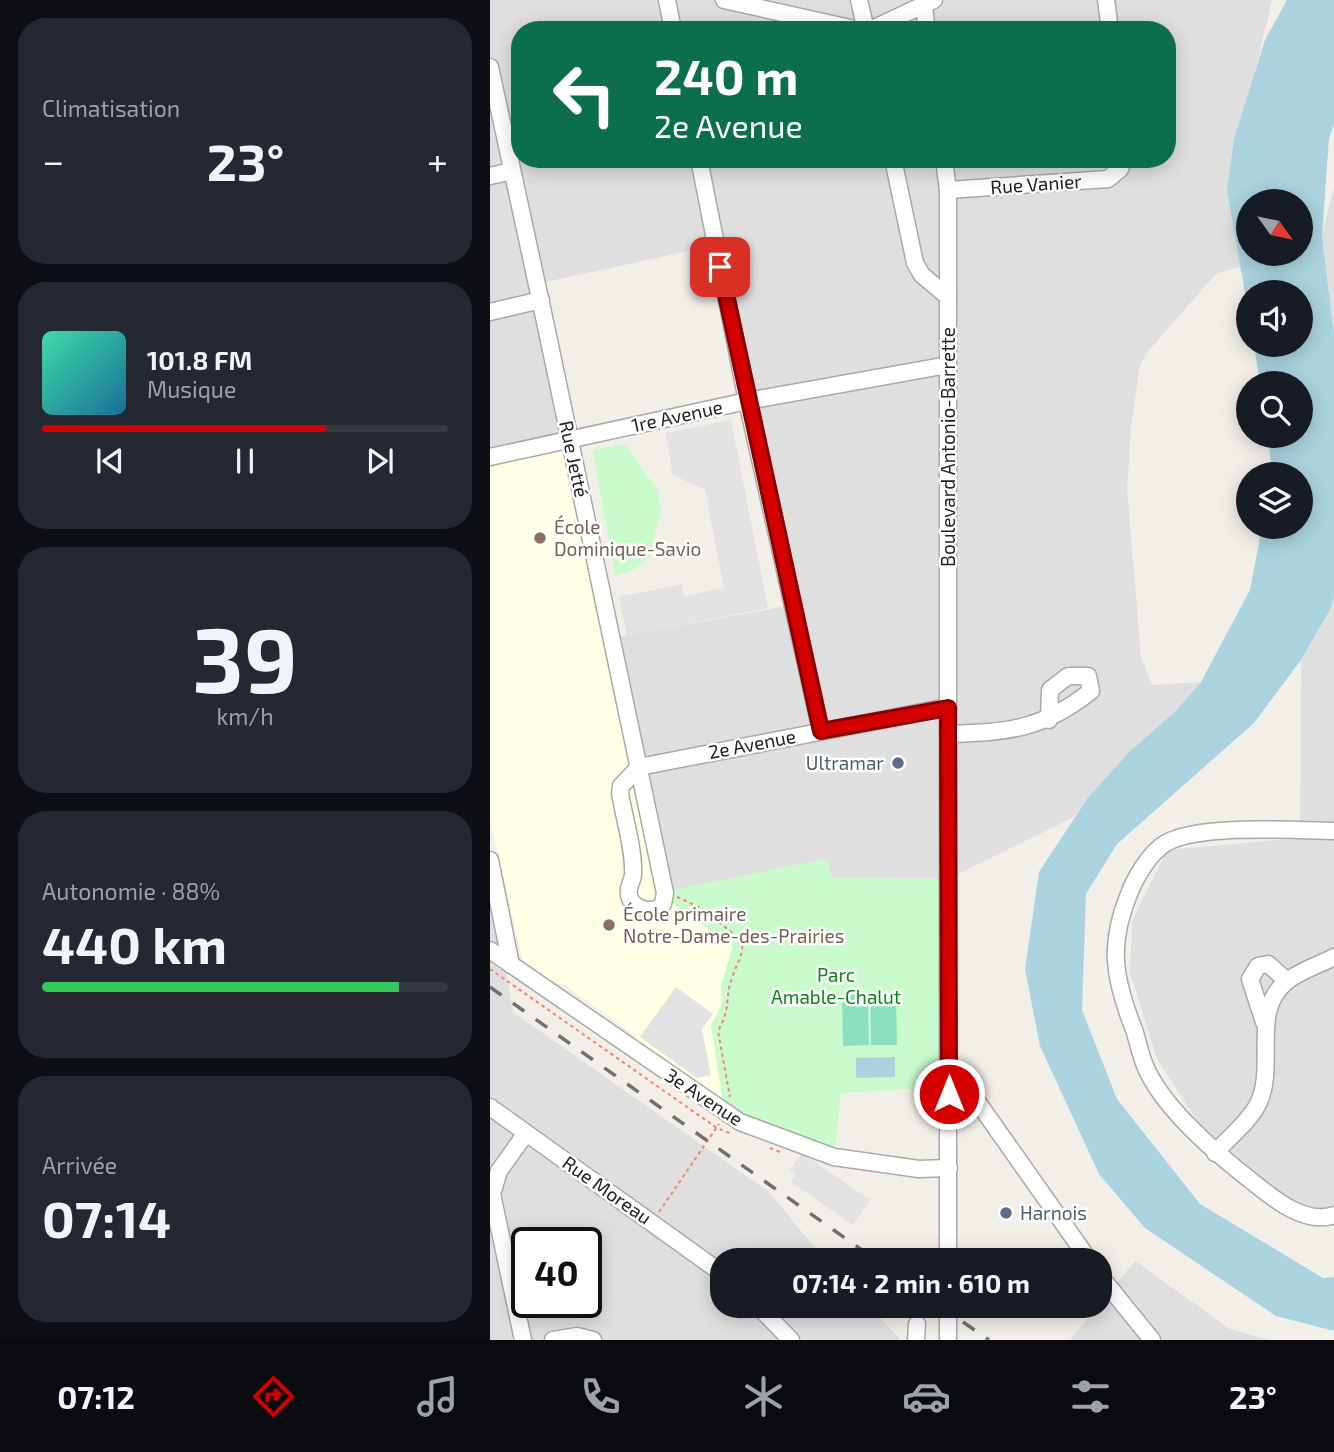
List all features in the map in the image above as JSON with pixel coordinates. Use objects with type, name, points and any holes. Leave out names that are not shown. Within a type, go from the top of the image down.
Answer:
[{"type":"street","points":[[667,0],[671,21]]},
{"type":"street","points":[[724,0],[818,21]]},
{"type":"street","points":[[859,0],[865,21]]},
{"type":"street","points":[[1106,0],[1109,21]]},
{"type":"street","points":[[887,21],[927,2],[927,21]]},
{"type":"street","name":"Rue Jetté","points":[[490,67],[511,162]]},
{"type":"street","name":"Rue Jetté","points":[[512,168],[541,300],[639,767],[665,893],[663,904],[652,911],[634,903],[628,892],[634,876],[620,793],[621,786],[639,767]]},
{"type":"street","points":[[701,168],[747,401],[821,731]]},
{"type":"street","points":[[895,168],[915,263],[922,275],[947,297]]},
{"type":"street","name":"Boulevard Antonio-Barrette","points":[[945,168],[948,190],[948,1248]]},
{"type":"street","name":"Rue Vanier","points":[[948,190],[1108,179],[1118,168]]},
{"type":"street","points":[[490,176],[513,171]]},
{"type":"street","points":[[490,312],[541,300]]},
{"type":"street","name":"1re Avenue","points":[[490,457],[747,401],[948,365]]},
{"type":"street","name":"2e Avenue","points":[[639,767],[948,708]]},
{"type":"street","points":[[948,734],[1000,733],[1049,720]]},
{"type":"street","points":[[1334,831],[1239,831],[1187,835],[1164,844],[1134,883],[1121,912],[1115,949],[1117,986],[1146,1068],[1163,1094],[1215,1153],[1291,1210],[1325,1218],[1334,1215]]},
{"type":"street","points":[[490,860],[511,965]]},
{"type":"street","name":"3e Avenue","points":[[490,950],[740,1122],[834,1157],[919,1169],[948,1168]]},
{"type":"street","points":[[1215,1153],[1257,1106],[1266,1083],[1266,1031],[1269,1006],[1274,993],[1287,981],[1334,957]]},
{"type":"street","points":[[1266,1031],[1250,979],[1258,966],[1268,964],[1287,981]]},
{"type":"street","points":[[949,1094],[967,1094],[979,1104],[1081,1248]]},
{"type":"street","name":"Rue Moreau","points":[[490,1107],[710,1264]]},
{"type":"street","points":[[523,1340],[492,1194],[499,1171],[526,1133]]},
{"type":"street","points":[[1112,1291],[1152,1340]]},
{"type":"street","points":[[770,1318],[792,1340]]},
{"type":"street","points":[[948,1318],[948,1340]]},
{"type":"street","points":[[552,1340],[577,1336],[593,1340]]},
{"type":"path","name":"3e Avenue","points":[[490,969],[717,1128],[653,1222]]},
{"type":"shaded area","points":[[490,0],[1272,0],[1227,190],[1236,240],[1236,266],[1241,267],[1217,273],[1149,350],[1140,365],[1131,427],[1127,489],[1141,657],[1152,685],[1201,682],[1176,711],[1130,751],[1072,818],[948,879],[832,878],[826,859],[670,891],[612,638],[792,605],[721,244],[541,283],[570,438],[490,457]]},
{"type":"shaded area","points":[[1334,186],[1334,335],[1322,236]]},
{"type":"shaded area","points":[[731,420],[768,608],[627,636],[619,597],[682,584],[684,596],[724,588],[705,490],[673,475],[665,433]]},
{"type":"shaded area","points":[[570,438],[672,903],[733,946],[721,986],[722,1005],[711,1025],[724,1107],[640,1045],[633,1034],[565,985],[551,982],[523,961],[490,821],[490,457]]},
{"type":"shaded area","points":[[1334,594],[1334,1213],[1298,1216],[1225,1164],[1157,1059],[1130,973],[1132,921],[1167,850],[1300,838],[1301,660],[1331,608]]},
{"type":"shaded area","points":[[490,875],[513,1012],[769,1192],[815,1248],[710,1248],[710,1318],[880,1318],[901,1340],[490,1340]]},
{"type":"shaded area","points":[[676,987],[713,1014],[702,1029],[711,1075],[697,1078],[640,1037]]},
{"type":"shaded area","points":[[802,1153],[870,1200],[853,1225],[791,1182],[796,1174],[790,1170]]},
{"type":"shaded area","points":[[1135,1261],[1230,1329],[1269,1340],[1070,1340],[1088,1318],[1112,1318],[1112,1289]]},
{"type":"green space","points":[[625,444],[658,491],[661,510],[649,558],[635,569],[615,576],[593,450]]},
{"type":"green space","name":"Parc Amable-Chalut","points":[[826,859],[832,878],[948,879],[942,1087],[841,1093],[834,1157],[725,1114],[711,1025],[722,1005],[721,986],[733,946],[672,903],[670,891]]},
{"type":"green space","points":[[870,994],[896,994],[897,1045],[871,1045]]},
{"type":"green space","points":[[842,995],[868,995],[869,1045],[843,1046]]},
{"type":"water","points":[[1287,0],[1334,0],[1334,124],[1329,138],[1322,236],[1334,335],[1334,594],[1331,608],[1301,660],[1254,723],[1117,844],[1086,894],[1082,1010],[1117,1099],[1200,1204],[1323,1278],[1334,1277],[1334,1331],[1276,1316],[1145,1228],[1099,1174],[1040,1046],[1025,969],[1039,872],[1087,799],[1130,751],[1176,711],[1201,682],[1250,590],[1260,539],[1313,539],[1313,462],[1271,462],[1269,448],[1313,448],[1313,371],[1258,371],[1256,357],[1313,357],[1313,280],[1243,280],[1240,266],[1313,266],[1313,189],[1236,189],[1236,241],[1227,190],[1234,139],[1265,40]]},
{"type":"water","points":[[895,1057],[895,1077],[856,1078],[856,1058]]},
{"type":"railway","points":[[490,987],[859,1248]]},
{"type":"railway","points":[[957,1318],[989,1340]]},
{"type":"place","name":"École Dominique-Savio","points":[[540,538]]},
{"type":"place","name":"Ultramar","points":[[898,763]]},
{"type":"place","name":"École primaire Notre-Dame-des-Prairies","points":[[609,925]]},
{"type":"place","name":"Harnois","points":[[1006,1213]]},
{"type":"route","points":[[720,267],[747,401],[821,731],[948,708],[949,1094]]}]
